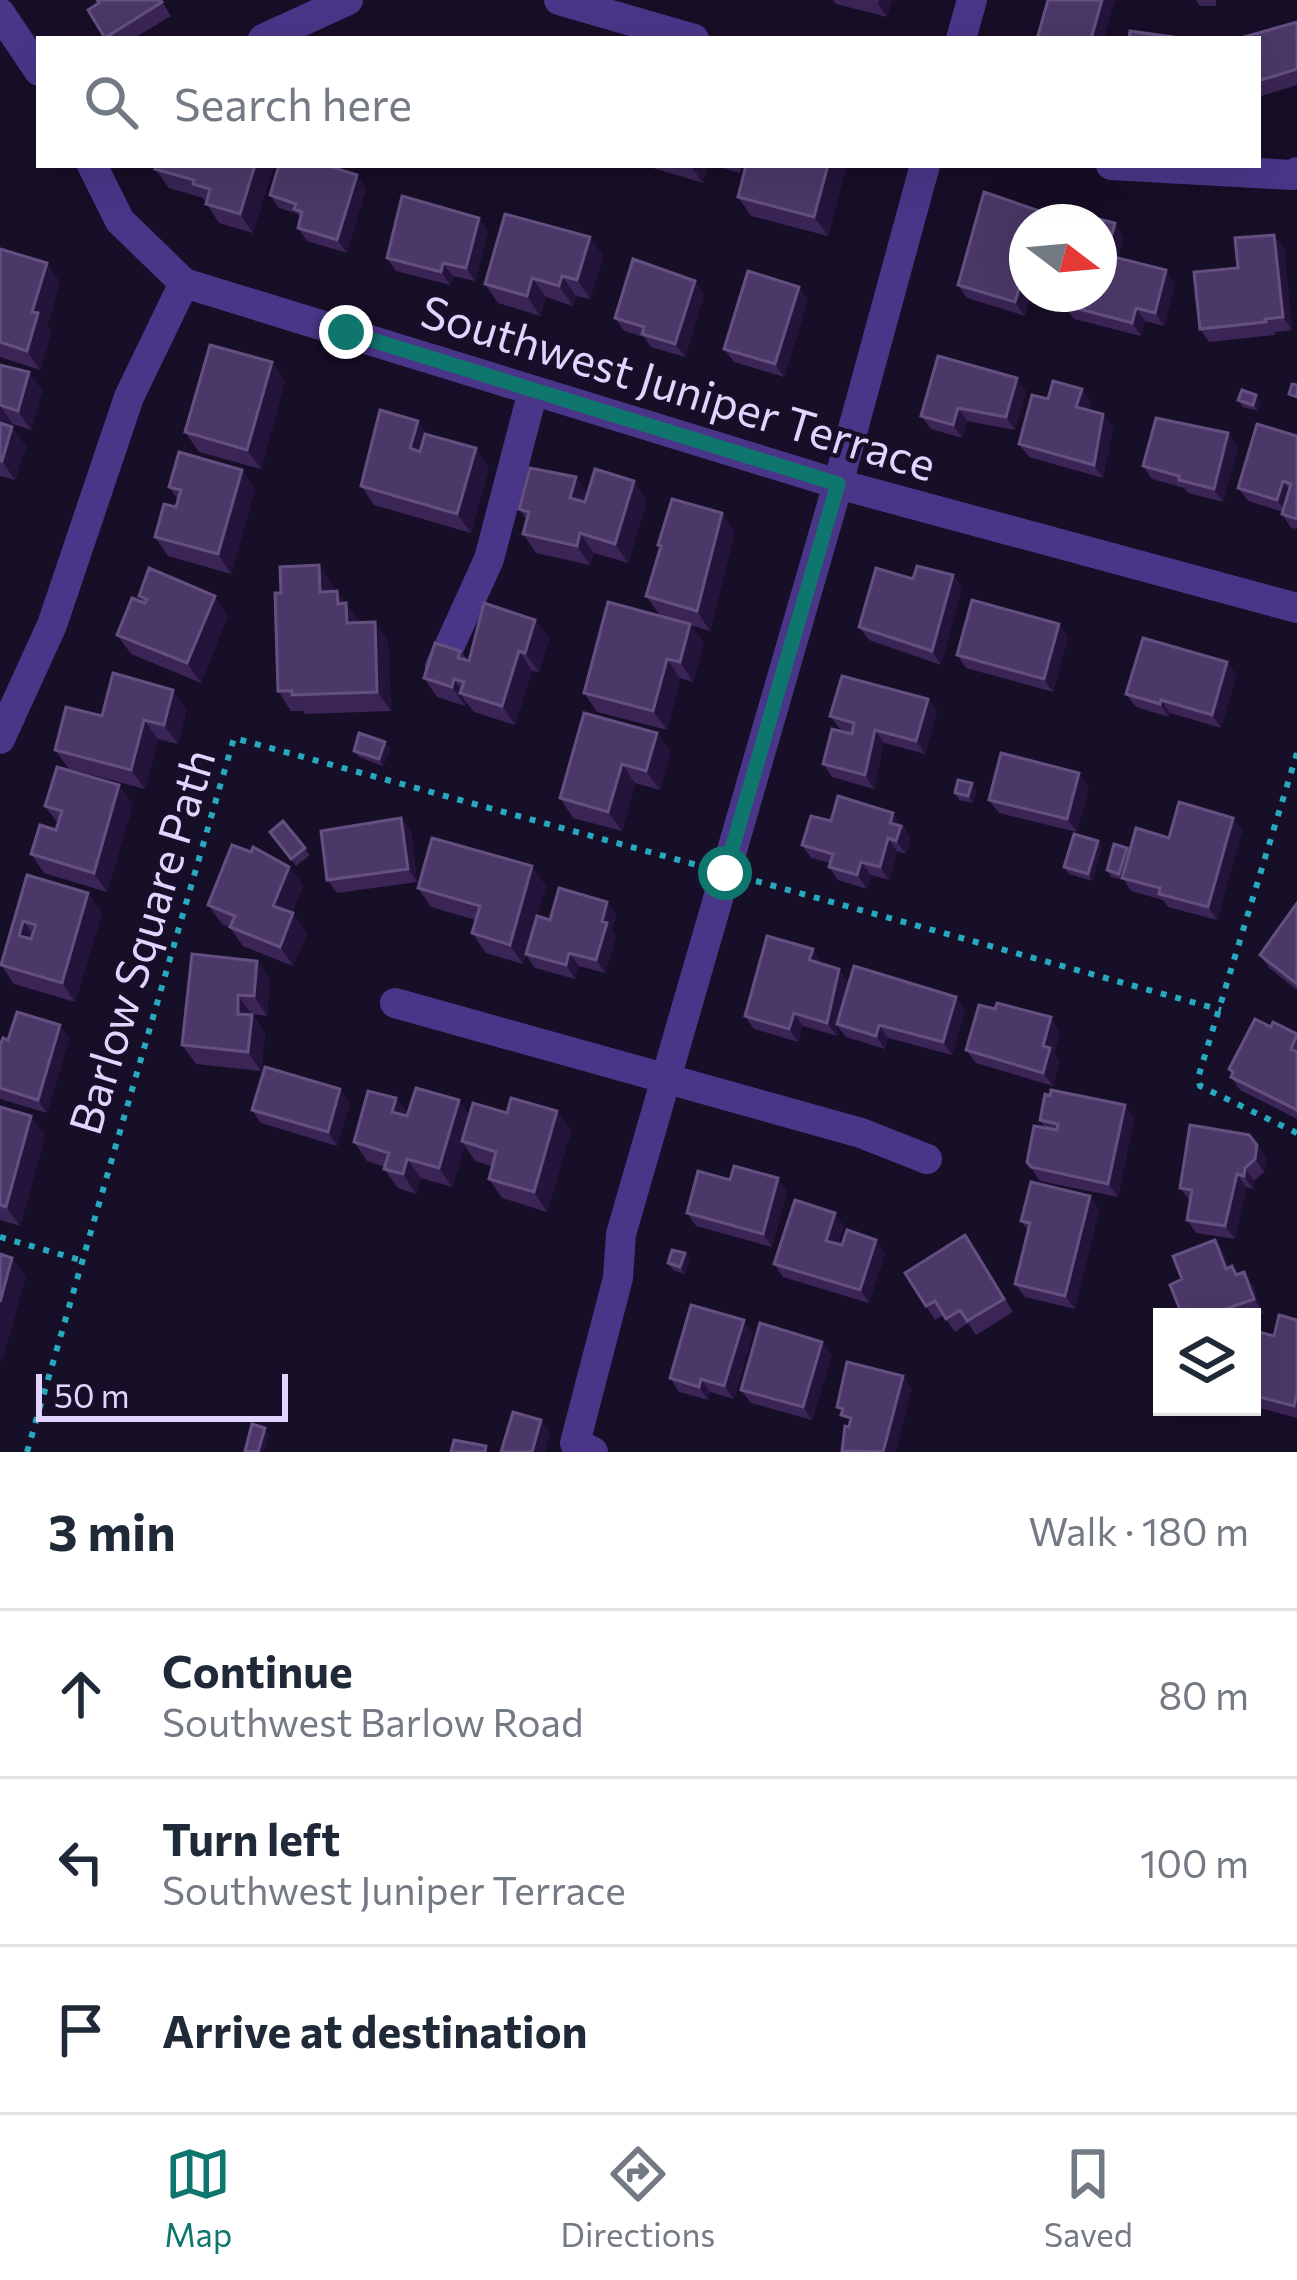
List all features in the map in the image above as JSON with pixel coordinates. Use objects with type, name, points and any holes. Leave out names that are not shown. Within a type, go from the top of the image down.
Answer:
[{"type":"street","points":[[270,36],[348,0]]},
{"type":"street","points":[[559,0],[684,36]]},
{"type":"street","points":[[962,36],[972,0]]},
{"type":"street","points":[[0,13],[36,67]]},
{"type":"street","name":"Southwest Juniper Terrace","points":[[94,168],[120,221],[184,283],[838,484],[1297,608]]},
{"type":"street","points":[[593,1452],[575,1443],[618,1278],[621,1234],[924,168]]},
{"type":"street","points":[[1166,168],[1297,172]]},
{"type":"street","points":[[0,739],[52,625],[129,397],[184,283]]},
{"type":"street","points":[[440,667],[489,559],[533,391]]},
{"type":"street","points":[[395,1003],[861,1133],[927,1159]]},
{"type":"path","name":"Barlow Square Path","points":[[27,1452],[234,738],[681,861]]},
{"type":"path","points":[[1297,753],[1198,1078],[1200,1086],[1297,1133]]},
{"type":"path","points":[[763,884],[1221,1010]]},
{"type":"path","points":[[0,1237],[80,1260]]},
{"type":"building","points":[[97,0],[162,2],[108,36],[88,10]]},
{"type":"building","points":[[1048,0],[1102,0],[1092,36],[1038,36]]},
{"type":"building","points":[[1297,22],[1297,69],[1261,80],[1261,36],[1248,36]]},
{"type":"building","points":[[1130,31],[1166,36],[1129,36]]},
{"type":"building","points":[[254,168],[240,214],[206,204],[210,189],[193,184],[194,180],[155,169]]},
{"type":"building","points":[[278,168],[335,168],[357,175],[337,240],[298,228],[302,212],[294,209],[296,204],[270,195]]},
{"type":"building","points":[[745,168],[827,168],[814,217],[738,197]]},
{"type":"building","points":[[984,192],[1019,204],[1009,204],[1009,300],[958,285]]},
{"type":"building","points":[[402,196],[479,218],[466,268],[443,263],[441,272],[387,258]]},
{"type":"building","points":[[505,214],[590,237],[577,280],[562,276],[559,286],[532,278],[527,296],[485,284]]},
{"type":"building","points":[[1274,235],[1283,317],[1200,329],[1194,272],[1238,268],[1235,238]]},
{"type":"building","points":[[0,249],[47,263],[32,312],[38,313],[27,351],[0,342]]},
{"type":"building","points":[[1117,258],[1166,270],[1155,313],[1136,308],[1132,323],[1090,312],[1117,312]]},
{"type":"building","points":[[633,259],[695,281],[675,344],[642,334],[644,327],[615,318]]},
{"type":"building","points":[[748,271],[799,287],[775,364],[724,349]]},
{"type":"building","points":[[210,345],[272,362],[247,450],[185,432]]},
{"type":"building","points":[[938,356],[1017,378],[1006,417],[958,408],[953,425],[921,416]]},
{"type":"building","points":[[0,365],[29,372],[18,411],[0,405]]},
{"type":"building","points":[[1053,381],[1082,389],[1076,407],[1103,414],[1094,465],[1019,444],[1032,395],[1048,399]]},
{"type":"building","points":[[1242,390],[1256,395],[1253,405],[1238,400]]},
{"type":"building","points":[[380,410],[418,421],[410,448],[420,452],[425,434],[476,448],[457,514],[361,486]]},
{"type":"building","points":[[1156,418],[1228,433],[1214,489],[1143,466]]},
{"type":"building","points":[[0,423],[12,427],[2,461],[0,461]]},
{"type":"building","points":[[1257,424],[1297,436],[1297,519],[1282,514],[1291,484],[1283,481],[1277,500],[1238,488]]},
{"type":"building","points":[[179,452],[242,470],[218,554],[155,537],[164,504],[176,507],[181,490],[169,487]]},
{"type":"building","points":[[530,468],[576,477],[570,498],[585,502],[595,469],[634,481],[615,544],[580,533],[577,546],[523,534],[529,512],[519,509]]},
{"type":"building","points":[[672,499],[722,513],[697,611],[646,596]]},
{"type":"building","points":[[319,565],[320,592],[337,591],[338,604],[346,603],[347,623],[375,622],[377,692],[292,695],[292,691],[278,691],[275,593],[281,593],[280,567]]},
{"type":"building","points":[[917,566],[953,575],[932,651],[859,627],[876,568],[913,579]]},
{"type":"building","points":[[149,568],[215,596],[187,663],[117,635],[132,598],[145,603],[147,599],[139,596]]},
{"type":"building","points":[[972,600],[1059,624],[1044,679],[957,655]]},
{"type":"building","points":[[608,602],[690,624],[680,662],[667,659],[653,711],[584,693]]},
{"type":"building","points":[[484,603],[535,620],[525,653],[519,651],[502,706],[460,693],[464,682],[454,679],[452,687],[424,678],[435,643],[460,651],[458,658],[469,661]]},
{"type":"building","points":[[1143,638],[1227,662],[1212,715],[1126,694]]},
{"type":"building","points":[[113,673],[173,690],[164,725],[144,720],[131,770],[55,750],[66,707],[102,716]]},
{"type":"building","points":[[842,676],[928,699],[916,741],[875,730],[865,775],[823,764],[832,729],[852,734],[854,723],[830,716]]},
{"type":"building","points":[[584,713],[657,733],[646,771],[622,764],[608,812],[560,798]]},
{"type":"building","points":[[359,733],[385,742],[379,759],[354,751]]},
{"type":"building","points":[[1001,753],[1079,773],[1067,819],[989,800]]},
{"type":"building","points":[[57,767],[119,785],[94,873],[31,854],[40,825],[56,830],[62,811],[45,806]]},
{"type":"building","points":[[958,780],[972,783],[968,796],[955,793]]},
{"type":"building","points":[[838,796],[893,813],[890,823],[901,826],[896,841],[888,838],[880,867],[861,862],[857,875],[829,867],[833,854],[802,845],[811,816],[831,821]]},
{"type":"building","points":[[1179,802],[1233,818],[1208,907],[1122,878],[1136,828],[1169,838]]},
{"type":"building","points":[[401,818],[408,869],[327,880],[321,831]]},
{"type":"building","points":[[283,821],[305,848],[291,859],[270,832]]},
{"type":"building","points":[[1074,834],[1098,841],[1088,874],[1064,867]]},
{"type":"building","points":[[432,838],[532,866],[510,945],[472,933],[480,906],[418,888]]},
{"type":"building","points":[[1114,844],[1127,848],[1119,874],[1107,870]]},
{"type":"building","points":[[232,845],[251,852],[253,847],[289,867],[273,906],[293,913],[280,947],[230,927],[235,916],[208,905]]},
{"type":"building","points":[[27,875],[88,893],[62,983],[1,965]],"holes":[[[23,921],[36,925],[31,939],[19,936]]]},
{"type":"building","points":[[559,888],[607,902],[602,921],[607,923],[596,960],[569,953],[566,965],[526,954],[537,916],[550,920]]},
{"type":"building","points":[[1297,903],[1297,984],[1260,955]]},
{"type":"building","points":[[767,936],[813,949],[809,960],[839,969],[827,1023],[794,1013],[789,1029],[745,1016]]},
{"type":"building","points":[[192,954],[257,961],[254,996],[238,995],[238,1014],[252,1015],[248,1052],[182,1045]]},
{"type":"building","points":[[854,966],[956,997],[943,1042],[879,1025],[876,1036],[837,1024]]},
{"type":"building","points":[[997,1003],[1051,1017],[1043,1046],[1050,1048],[1043,1073],[966,1050],[979,1005],[995,1009]]},
{"type":"building","points":[[17,1012],[60,1025],[38,1100],[0,1088],[0,1045],[3,1038],[8,1040]]},
{"type":"building","points":[[1255,1019],[1297,1034],[1291,1049],[1297,1052],[1297,1110],[1231,1077],[1229,1069]]},
{"type":"building","points":[[265,1067],[340,1089],[328,1132],[252,1110]]},
{"type":"building","points":[[416,1088],[459,1100],[439,1168],[407,1159],[403,1174],[384,1169],[389,1153],[354,1142],[368,1091],[396,1098],[392,1112],[407,1116]]},
{"type":"building","points":[[1051,1090],[1125,1105],[1108,1184],[1031,1167],[1027,1162],[1034,1126],[1057,1130],[1058,1124],[1040,1120],[1045,1094],[1050,1096]]},
{"type":"building","points":[[511,1098],[557,1111],[534,1192],[489,1179],[496,1152],[462,1141],[473,1103],[507,1113]]},
{"type":"building","points":[[0,1107],[31,1116],[6,1207],[0,1205]]},
{"type":"building","points":[[1190,1125],[1249,1135],[1257,1145],[1244,1176],[1237,1174],[1225,1226],[1187,1220],[1192,1190],[1180,1188]]},
{"type":"building","points":[[734,1166],[778,1178],[763,1234],[687,1213],[698,1171],[730,1180]]},
{"type":"building","points":[[1031,1182],[1090,1196],[1065,1296],[1015,1284],[1030,1223],[1021,1221]]},
{"type":"building","points":[[795,1200],[835,1213],[826,1241],[842,1245],[847,1230],[876,1240],[860,1290],[774,1264]]},
{"type":"building","points":[[965,1235],[1004,1299],[967,1321],[960,1310],[946,1319],[935,1301],[926,1306],[905,1273]]},
{"type":"building","points":[[1215,1240],[1226,1269],[1232,1266],[1236,1275],[1244,1272],[1254,1299],[1228,1308],[1179,1308],[1170,1285],[1182,1279],[1173,1256]]},
{"type":"building","points":[[672,1250],[685,1253],[680,1267],[668,1263]]},
{"type":"building","points":[[0,1254],[12,1258],[0,1302]]},
{"type":"building","points":[[691,1305],[744,1320],[724,1386],[701,1379],[699,1387],[670,1378]]},
{"type":"building","points":[[1279,1315],[1297,1320],[1294,1406],[1261,1397],[1261,1332],[1274,1336]]},
{"type":"building","points":[[760,1323],[822,1342],[803,1407],[741,1390]]},
{"type":"building","points":[[847,1362],[903,1376],[883,1452],[842,1451],[845,1426],[849,1427],[851,1418],[841,1415],[843,1409],[837,1407]]},
{"type":"building","points":[[513,1412],[541,1420],[532,1452],[501,1452]]},
{"type":"building","points":[[252,1424],[265,1428],[258,1452],[245,1451]]},
{"type":"building","points":[[454,1440],[486,1446],[485,1452],[451,1452]]},
{"type":"route","points":[[346,332],[838,484],[725,873]]}]
